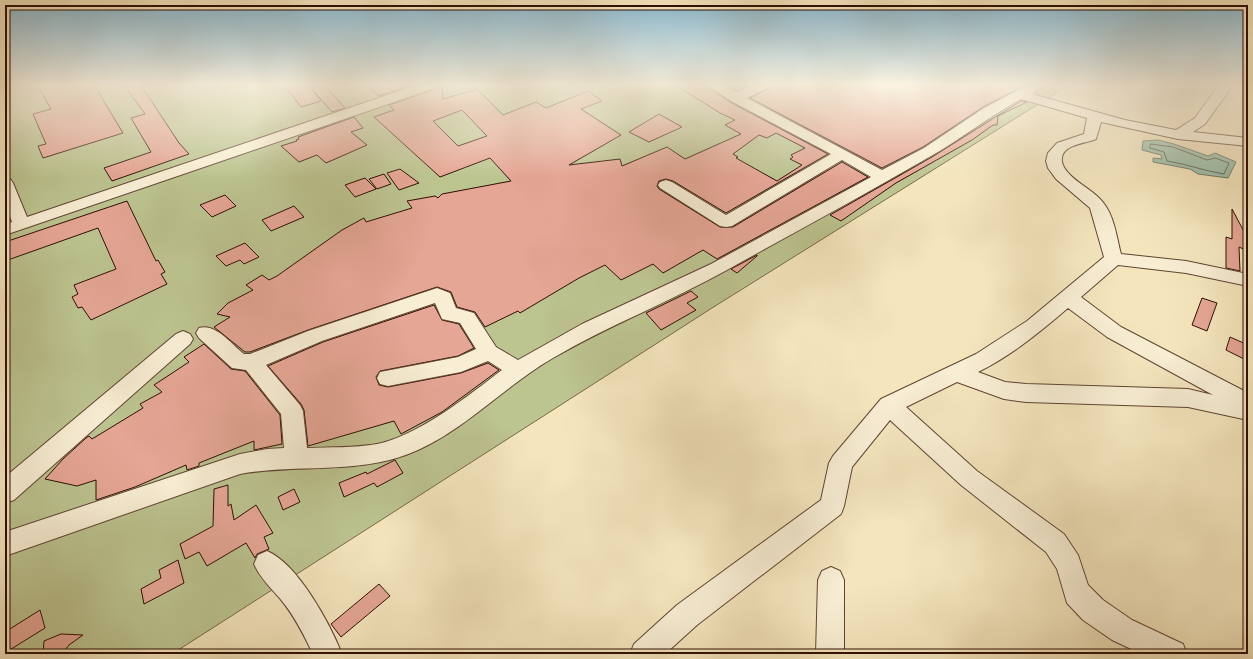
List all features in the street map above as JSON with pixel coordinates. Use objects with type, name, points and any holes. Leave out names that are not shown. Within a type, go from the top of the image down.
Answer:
[{"type":"street","points":[[5,230],[339,116]]},
{"type":"street","points":[[768,116],[881,176]]},
{"type":"street","points":[[5,544],[240,464],[267,459],[296,459],[377,454],[410,443],[460,414],[518,370],[544,353],[589,329],[717,268],[881,176],[929,151],[973,124],[983,116]]},
{"type":"street","points":[[1114,260],[1098,207],[1087,195],[1058,174],[1053,162],[1056,152],[1066,144],[1083,140],[1091,136],[1095,116],[1147,130],[1248,142]]},
{"type":"street","points":[[1178,134],[1200,121],[1204,116]]},
{"type":"street","points":[[666,185],[726,222],[842,154]]},
{"type":"street","points":[[5,183],[22,224]]},
{"type":"street","points":[[644,654],[687,615],[832,506],[841,463],[889,405],[984,360],[1034,326],[1114,260],[1186,267],[1248,280]]},
{"type":"street","points":[[206,333],[239,362],[252,362],[316,336],[434,295],[443,298],[449,314],[464,316],[469,320],[489,352],[518,370]]},
{"type":"street","points":[[1071,300],[1114,332],[1248,403]]},
{"type":"street","points":[[5,492],[183,339]]},
{"type":"street","points":[[388,378],[461,364],[489,352]]},
{"type":"street","points":[[252,362],[292,411],[296,459]]},
{"type":"street","points":[[957,373],[1004,390],[1026,393],[1181,398],[1248,411]]},
{"type":"street","points":[[889,405],[969,478],[1056,543],[1068,564],[1077,593],[1093,610],[1122,630],[1173,654]]},
{"type":"street","points":[[267,564],[292,592],[312,621],[328,654]]},
{"type":"street","points":[[830,654],[831,580]]},
{"type":"shaded area","points":[[5,116],[1020,116],[712,308],[172,654],[5,654]]},
{"type":"water","points":[[1158,140],[1208,156],[1215,153],[1236,162],[1228,178],[1198,174],[1190,169],[1153,162],[1153,158],[1162,159],[1161,155],[1142,150],[1143,141]]},
{"type":"building","points":[[34,116],[113,116],[123,133],[43,158],[38,146],[46,144]]},
{"type":"building","points":[[139,116],[161,116],[179,143],[189,154],[112,181],[104,168],[151,152],[131,118]]},
{"type":"building","points":[[447,116],[433,121],[458,146],[487,136],[468,116],[591,116],[621,135],[569,165],[620,159],[622,166],[667,147],[685,159],[741,134],[725,125],[735,120],[726,116],[756,116],[828,154],[726,213],[673,181],[666,179],[659,181],[657,186],[659,189],[720,227],[733,227],[842,162],[868,177],[717,259],[703,250],[663,273],[653,264],[621,280],[605,265],[579,278],[520,313],[518,311],[485,327],[475,312],[457,307],[451,292],[437,287],[308,330],[250,352],[245,352],[214,327],[230,317],[217,314],[228,303],[253,290],[246,285],[262,275],[269,280],[277,276],[342,230],[364,218],[366,222],[412,208],[407,201],[435,196],[438,198],[442,194],[511,181],[490,158],[440,177],[374,117]],"holes":[[[776,133],[805,148],[791,155],[793,157],[790,159],[802,165],[777,181],[736,158],[738,157],[733,154],[759,135],[767,138]]]},
{"type":"building","points":[[656,116],[662,116],[682,127],[649,142],[629,132]]},
{"type":"building","points":[[783,116],[970,116],[923,147],[882,168]]},
{"type":"building","points":[[999,116],[997,125],[993,125],[972,140],[896,183],[841,221],[830,215],[932,157]]},
{"type":"building","points":[[354,117],[363,128],[351,132],[367,145],[326,163],[317,155],[299,162],[281,146],[297,141],[296,140],[299,139],[298,137]]},
{"type":"building","points":[[400,169],[419,183],[399,190],[387,173]]},
{"type":"building","points":[[384,174],[391,184],[377,189],[369,179]]},
{"type":"building","points":[[365,178],[376,189],[355,197],[345,185]]},
{"type":"building","points":[[225,195],[236,206],[212,217],[200,205]]},
{"type":"building","points":[[127,201],[156,261],[158,260],[165,272],[161,274],[167,284],[91,320],[82,307],[78,308],[72,297],[78,294],[74,285],[116,269],[98,228],[5,261],[5,242]]},
{"type":"building","points":[[294,206],[304,217],[271,231],[262,220]]},
{"type":"building","points":[[1232,209],[1248,239],[1248,251],[1239,247],[1240,271],[1226,268],[1226,237],[1232,239]]},
{"type":"building","points":[[245,243],[259,257],[244,264],[240,260],[226,266],[216,256]]},
{"type":"building","points":[[757,255],[737,273],[731,269]]},
{"type":"building","points":[[691,291],[698,297],[687,303],[696,310],[661,330],[646,313]]},
{"type":"building","points":[[1202,298],[1217,303],[1207,331],[1192,325]]},
{"type":"building","points":[[434,305],[442,320],[459,324],[474,348],[458,356],[380,371],[376,377],[379,385],[388,387],[461,373],[488,363],[499,370],[442,412],[401,434],[394,421],[308,446],[304,410],[301,404],[268,366],[323,342]]},
{"type":"building","points":[[1230,337],[1248,345],[1248,361],[1226,350]]},
{"type":"building","points":[[204,344],[231,369],[245,371],[280,415],[282,444],[254,450],[254,441],[199,463],[199,466],[187,470],[186,465],[135,487],[96,500],[96,480],[77,486],[45,479],[63,459],[86,438],[89,436],[92,439],[143,408],[140,404],[162,392],[154,385],[189,362],[184,357]]},
{"type":"building","points":[[395,460],[403,473],[377,487],[374,483],[344,497],[339,483],[366,472],[367,474]]},
{"type":"building","points":[[228,485],[228,506],[231,504],[234,520],[256,505],[273,533],[264,537],[269,549],[257,554],[255,558],[246,543],[207,566],[199,552],[185,559],[180,544],[213,526],[214,489]]},
{"type":"building","points":[[294,489],[300,502],[283,510],[278,497]]},
{"type":"building","points":[[178,560],[184,583],[144,604],[141,589],[161,578],[159,570]]},
{"type":"building","points":[[379,584],[390,596],[341,637],[331,624]]},
{"type":"building","points":[[40,610],[45,628],[8,651],[5,632]]},
{"type":"building","points":[[61,634],[83,635],[69,645],[62,654],[43,654],[44,641]]}]
